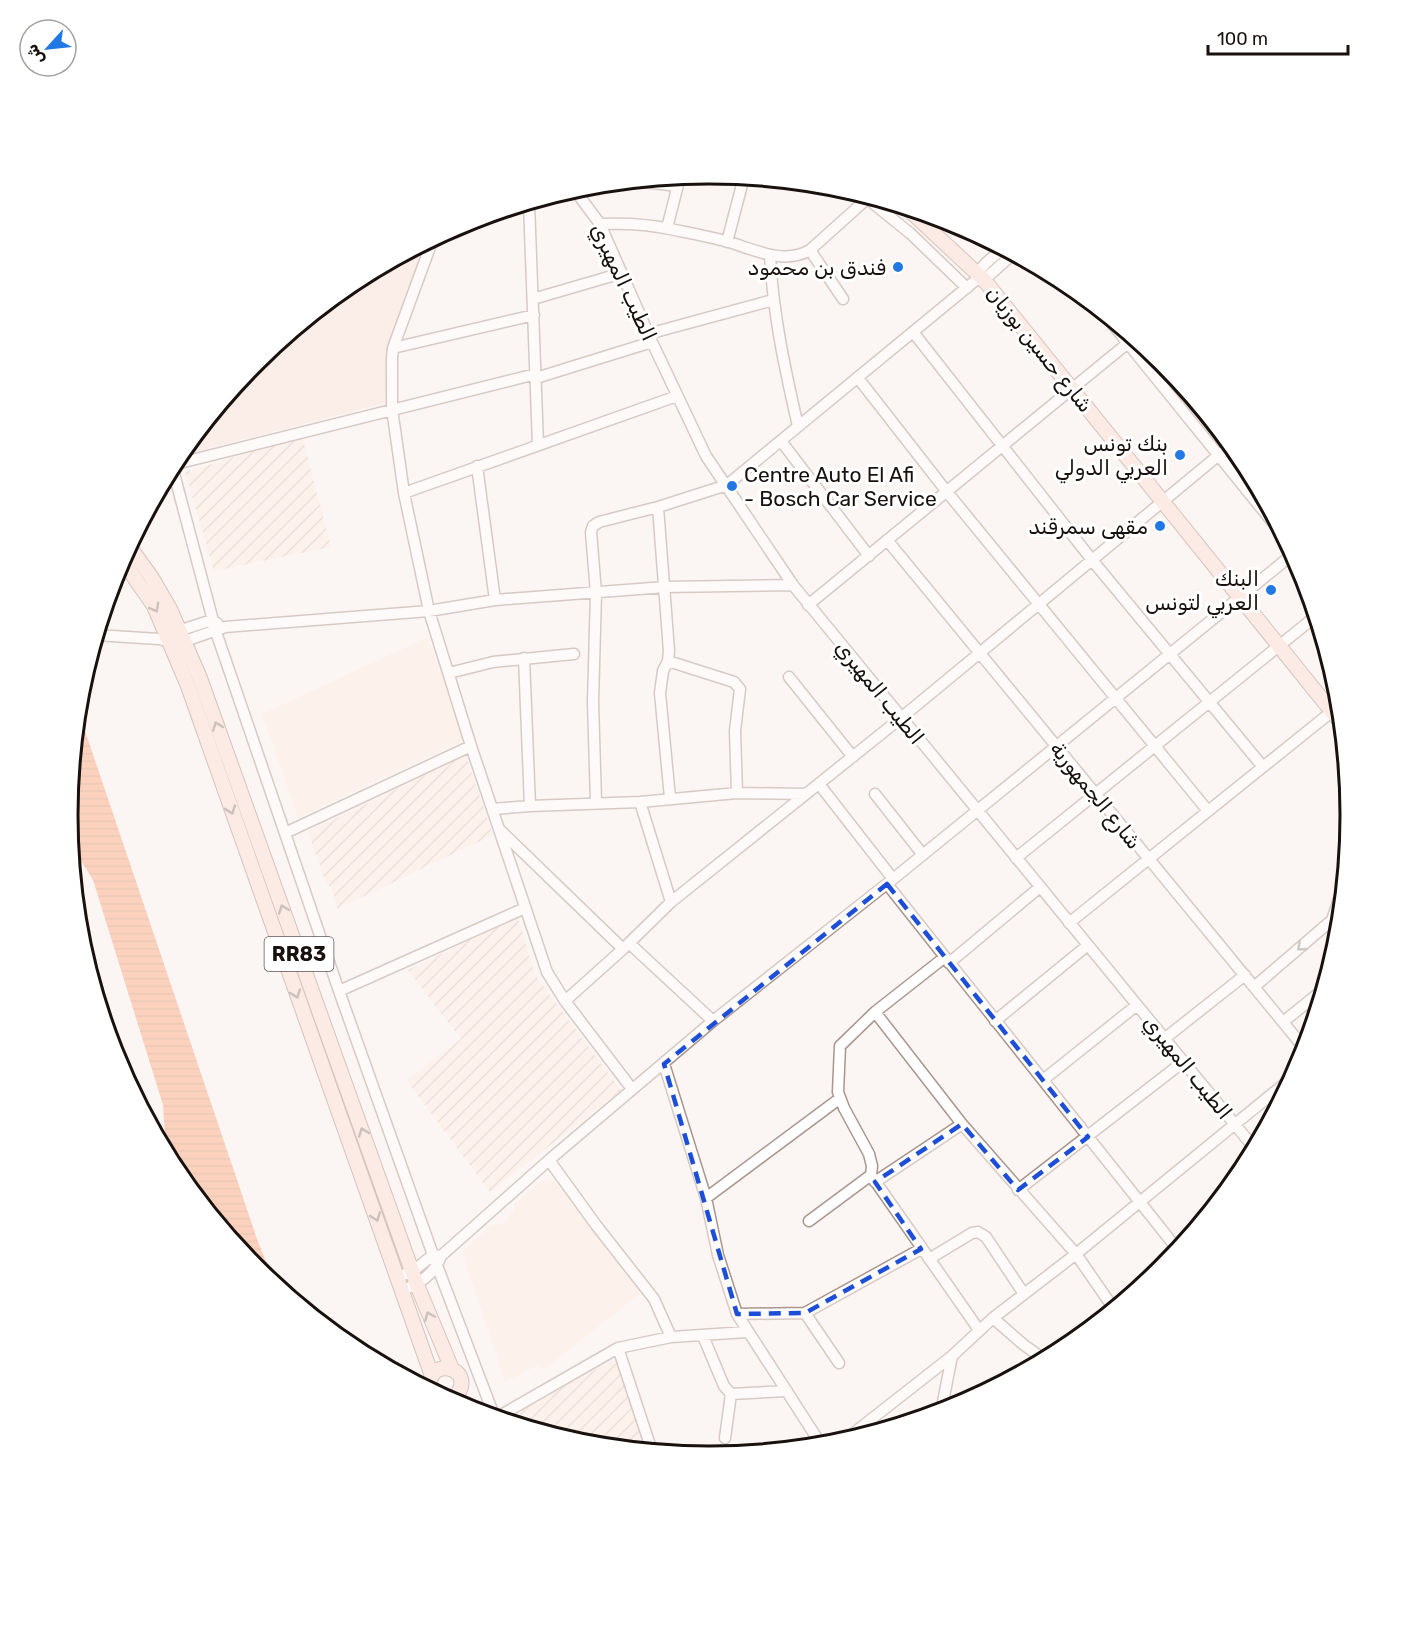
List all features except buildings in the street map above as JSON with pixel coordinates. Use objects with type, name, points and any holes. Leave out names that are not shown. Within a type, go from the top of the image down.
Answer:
[{"type":"main road","name":"شارع حسين بوزيان","points":[[921,221],[979,278],[1073,388],[1279,646],[1330,701]]},
{"type":"main road","name":"RR83","points":[[135,554],[170,609],[172,637],[188,686],[245,852],[400,1283],[429,1380]]},
{"type":"main road","name":"RR83","points":[[128,569],[154,606],[204,689],[415,1278],[452,1369],[461,1378],[462,1395]]},
{"type":"main road","name":"RR83","points":[[432,1382],[441,1368],[452,1369]]},
{"type":"main road","points":[[458,1394],[461,1390]]},
{"type":"street","points":[[667,228],[677,186]]},
{"type":"street","points":[[727,242],[742,186]]},
{"type":"street","name":"الطيب المهيري","points":[[581,198],[600,224],[650,338],[706,456],[793,585],[1249,1142]]},
{"type":"street","points":[[600,224],[617,223],[667,228],[727,242],[771,256],[799,255],[810,250],[859,203]]},
{"type":"street","points":[[880,208],[911,234],[967,288]]},
{"type":"street","points":[[529,211],[538,445]]},
{"type":"street","points":[[810,250],[843,299]]},
{"type":"street","points":[[429,251],[393,348],[392,409],[404,493],[429,611],[471,746],[547,972],[565,1000],[632,1089]]},
{"type":"street","points":[[979,278],[983,266],[997,254]]},
{"type":"street","points":[[771,256],[773,300],[783,361],[798,426]]},
{"type":"street","points":[[596,802],[593,702],[596,593],[591,532],[593,526],[599,522],[658,507],[727,485],[979,278],[1006,259]]},
{"type":"street","points":[[533,299],[622,273]]},
{"type":"street","points":[[186,462],[392,409],[536,376],[773,300]]},
{"type":"street","points":[[393,348],[534,315]]},
{"type":"street","points":[[913,332],[1092,560],[1263,767]]},
{"type":"street","points":[[808,605],[1127,343]]},
{"type":"street","points":[[1148,363],[1256,501]]},
{"type":"street","points":[[858,378],[947,492],[1208,812]]},
{"type":"street","points":[[404,493],[677,396]]},
{"type":"street","points":[[781,441],[869,556]]},
{"type":"street","points":[[565,1000],[671,902],[901,718],[1224,451]]},
{"type":"street","points":[[477,466],[495,600]]},
{"type":"street","points":[[176,479],[213,620],[220,630],[339,992],[492,1408]]},
{"type":"street","points":[[658,507],[669,640],[668,661],[663,671],[660,693],[670,798]]},
{"type":"street","name":"شارع الجمهورية","points":[[887,540],[1298,1041]]},
{"type":"street","points":[[400,1283],[415,1278],[549,1160],[713,1021],[890,882],[1286,560]]},
{"type":"street","points":[[105,635],[172,637],[220,630],[429,611],[495,600],[665,587],[793,585]]},
{"type":"street","points":[[172,637],[213,620]]},
{"type":"street","points":[[1016,858],[1309,621]]},
{"type":"street","points":[[449,673],[484,663],[574,654]]},
{"type":"street","points":[[524,658],[530,806]]},
{"type":"street","points":[[668,661],[734,682],[740,688],[735,731],[737,793]]},
{"type":"street","points":[[789,677],[853,757]]},
{"type":"street","points":[[1069,923],[1331,712]]},
{"type":"street","points":[[285,833],[471,746]]},
{"type":"street","points":[[819,784],[947,960],[1173,1243]]},
{"type":"street","points":[[493,809],[596,802],[640,802],[737,793],[805,794]]},
{"type":"street","points":[[875,794],[923,855]]},
{"type":"street","points":[[640,802],[671,902]]},
{"type":"street","points":[[500,829],[626,946],[713,1021]]},
{"type":"street","points":[[979,1330],[873,1178],[869,1154],[839,1099],[838,1055],[840,1046],[875,1012],[947,960],[1040,887]]},
{"type":"street","points":[[339,992],[525,908]]},
{"type":"street","points":[[1254,987],[1330,929]]},
{"type":"street","points":[[995,1021],[1088,945]]},
{"type":"street","points":[[1164,1039],[1245,975]]},
{"type":"street","points":[[1283,1022],[1313,998]]},
{"type":"street","points":[[1043,1080],[1137,1005]]},
{"type":"street","points":[[875,1012],[962,1124],[1076,1254],[1110,1303]]},
{"type":"street","points":[[1018,1190],[1183,1062]]},
{"type":"street","points":[[664,1064],[737,1314],[816,1437]]},
{"type":"street","points":[[861,1428],[952,1356],[993,1318],[1076,1254],[1278,1089]]},
{"type":"street","points":[[705,1198],[839,1099]]},
{"type":"street","points":[[809,1221],[873,1178],[962,1124]]},
{"type":"street","points":[[549,1160],[654,1299],[671,1337]]},
{"type":"street","points":[[928,1259],[972,1233],[978,1232],[986,1237],[1024,1294]]},
{"type":"street","points":[[737,1314],[805,1313],[921,1249]]},
{"type":"street","points":[[805,1313],[839,1364]]},
{"type":"street","points":[[993,1318],[1037,1354]]},
{"type":"street","points":[[505,1413],[618,1348],[671,1337],[747,1332]]},
{"type":"street","points":[[703,1336],[724,1386],[731,1394],[725,1438]]},
{"type":"street","points":[[618,1348],[649,1443]]},
{"type":"street","points":[[943,1401],[952,1356]]},
{"type":"street","points":[[731,1394],[787,1390]]},
{"type":"highlighted area","points":[[887,884],[1088,1137],[1018,1190],[962,1124],[875,1182],[921,1249],[805,1313],[737,1314],[664,1064]]},
{"type":"shaded area","points":[[422,254],[386,360],[385,403],[193,452],[235,399],[293,341],[358,291]]},
{"type":"shaded area","points":[[302,436],[331,547],[214,571],[185,472]]},
{"type":"shaded area","points":[[428,637],[462,734],[461,742],[298,818],[262,714]]},
{"type":"shaded area","points":[[84,728],[268,1267],[208,1200],[165,1134],[163,1105],[93,880],[80,859],[79,774]]},
{"type":"shaded area","points":[[466,755],[493,835],[337,909],[332,889],[326,883],[308,832]]},
{"type":"shaded area","points":[[518,917],[535,975],[621,1090],[490,1192],[406,1080],[461,1039],[408,970]]},
{"type":"shaded area","points":[[542,1180],[555,1181],[641,1293],[543,1370],[538,1365],[505,1382],[462,1252],[491,1225],[502,1224],[513,1213],[516,1203]]},
{"type":"shaded area","points":[[611,1361],[618,1362],[644,1443],[546,1425],[521,1418],[519,1411]]},
{"type":"place","name":"فندق بن محمود","points":[[898,267]]},
{"type":"place","name":"بنك تونس العربي الدولي","points":[[1180,455]]},
{"type":"place","name":"Centre Auto El Afi - Bosch Car Service","points":[[732,486]]},
{"type":"place","name":"مقهى سمرقند","points":[[1160,526]]},
{"type":"place","name":"البنك العربي لتونس","points":[[1271,590]]}]
